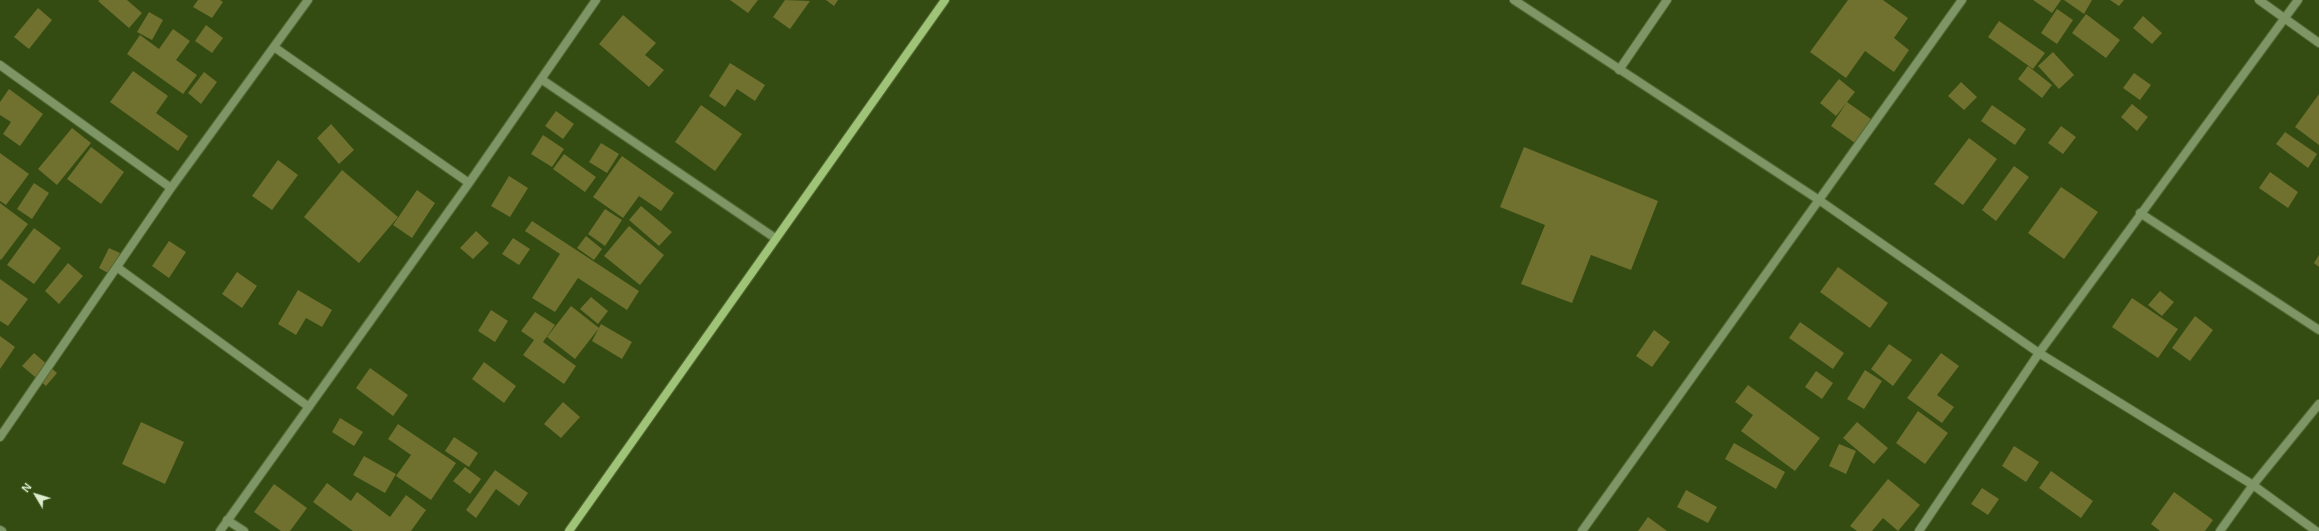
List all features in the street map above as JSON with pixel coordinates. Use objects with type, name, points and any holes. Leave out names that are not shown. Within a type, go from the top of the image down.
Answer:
[{"type":"main road","points":[[569,531],[775,238],[945,0]]},
{"type":"street","points":[[0,437],[118,268],[171,188],[308,0]]},
{"type":"street","points":[[220,531],[469,183],[596,0]]},
{"type":"street","points":[[1514,0],[1819,200],[2040,353],[2253,485],[2316,531]]},
{"type":"street","points":[[1619,70],[1667,0]]},
{"type":"street","points":[[1582,531],[1962,0]]},
{"type":"street","points":[[2259,0],[2319,43]]},
{"type":"street","points":[[1919,531],[2040,353],[2140,213],[2298,0]]},
{"type":"street","points":[[274,47],[469,183]]},
{"type":"street","points":[[0,65],[171,188]]},
{"type":"street","points":[[541,79],[775,238]]},
{"type":"street","points":[[2140,213],[2319,330]]},
{"type":"street","points":[[118,268],[309,407]]},
{"type":"street","points":[[2220,531],[2253,485],[2319,404]]},
{"type":"street","points":[[227,520],[244,531]]},
{"type":"building","points":[[127,0],[142,13],[129,28],[98,1]]},
{"type":"building","points":[[198,0],[220,0],[223,2],[212,18],[193,7]]},
{"type":"building","points":[[730,0],[758,0],[748,13]]},
{"type":"building","points":[[785,0],[810,1],[790,29],[773,17]]},
{"type":"building","points":[[826,0],[838,0],[834,6]]},
{"type":"building","points":[[1848,0],[1883,0],[1908,18],[1894,38],[1909,50],[1894,72],[1865,51],[1846,78],[1810,52]]},
{"type":"building","points":[[2033,0],[2061,0],[2052,13]]},
{"type":"building","points":[[2064,0],[2092,0],[2084,14]]},
{"type":"building","points":[[2110,0],[2124,0],[2119,6]]},
{"type":"building","points":[[38,8],[52,20],[29,49],[14,37]]},
{"type":"building","points":[[2057,9],[2073,20],[2057,44],[2041,33]]},
{"type":"building","points":[[149,12],[163,20],[152,40],[137,32]]},
{"type":"building","points":[[2086,14],[2120,40],[2106,58],[2072,33]]},
{"type":"building","points":[[623,15],[656,43],[645,55],[664,70],[649,87],[599,44]]},
{"type":"building","points":[[2143,16],[2162,33],[2152,44],[2133,28]]},
{"type":"building","points":[[1999,21],[2045,53],[2033,69],[1988,37]]},
{"type":"building","points":[[206,25],[223,38],[212,53],[195,41]]},
{"type":"building","points":[[173,29],[190,41],[176,60],[197,75],[183,94],[127,54],[140,35],[159,49]]},
{"type":"building","points":[[2053,52],[2074,75],[2059,89],[2038,66]]},
{"type":"building","points":[[730,63],[765,85],[755,101],[737,89],[725,107],[709,96]]},
{"type":"building","points":[[2028,66],[2052,85],[2042,98],[2018,79]]},
{"type":"building","points":[[133,71],[168,96],[156,113],[188,136],[178,151],[110,102]]},
{"type":"building","points":[[204,72],[217,82],[201,104],[188,93]]},
{"type":"building","points":[[2134,73],[2151,85],[2140,100],[2123,88]]},
{"type":"building","points":[[1839,79],[1855,92],[1836,116],[1820,103]]},
{"type":"building","points":[[1961,82],[1977,97],[1964,110],[1948,96]]},
{"type":"building","points":[[9,89],[43,114],[20,146],[3,134],[11,122],[0,115],[0,102]]},
{"type":"building","points":[[2319,94],[2319,145],[2295,127]]},
{"type":"building","points":[[1847,102],[1871,119],[1855,143],[1831,126]]},
{"type":"building","points":[[2132,104],[2148,117],[2137,131],[2121,117]]},
{"type":"building","points":[[701,105],[742,134],[715,171],[675,142]]},
{"type":"building","points":[[1992,105],[2026,129],[2015,145],[1981,121]]},
{"type":"building","points":[[556,111],[574,124],[563,139],[545,126]]},
{"type":"building","points":[[331,124],[354,150],[339,164],[317,138]]},
{"type":"building","points":[[2061,126],[2076,137],[2063,154],[2048,143]]},
{"type":"building","points":[[72,128],[91,143],[57,185],[38,169]]},
{"type":"building","points":[[2285,132],[2317,154],[2308,168],[2276,144]]},
{"type":"building","points":[[543,135],[564,149],[552,167],[531,154]]},
{"type":"building","points":[[1969,138],[1997,159],[1963,205],[1934,184]]},
{"type":"building","points":[[601,143],[619,154],[607,173],[589,162]]},
{"type":"building","points":[[91,147],[124,172],[101,204],[67,179]]},
{"type":"building","points":[[1524,147],[1658,201],[1631,270],[1591,255],[1572,303],[1521,284],[1545,225],[1500,207]]},
{"type":"building","points":[[0,153],[29,174],[6,205],[0,201]]},
{"type":"building","points":[[564,154],[596,177],[585,192],[553,169]]},
{"type":"building","points":[[622,156],[674,193],[661,211],[639,196],[623,218],[593,197]]},
{"type":"building","points":[[278,160],[298,175],[272,210],[252,196]]},
{"type":"building","points":[[2014,166],[2029,177],[1996,221],[1982,210]]},
{"type":"building","points":[[342,170],[398,217],[359,263],[304,217]]},
{"type":"building","points":[[2270,172],[2298,192],[2288,208],[2259,188]]},
{"type":"building","points":[[509,176],[528,188],[510,217],[491,206]]},
{"type":"building","points":[[34,183],[49,193],[32,219],[17,209]]},
{"type":"building","points":[[2061,187],[2098,212],[2064,259],[2028,233]]},
{"type":"building","points":[[417,190],[435,203],[412,238],[393,225]]},
{"type":"building","points":[[0,203],[28,224],[1,260],[0,259]]},
{"type":"building","points":[[641,206],[672,232],[659,246],[629,220]]},
{"type":"building","points":[[605,209],[622,220],[605,246],[588,234]]},
{"type":"building","points":[[532,221],[639,291],[627,310],[578,278],[555,312],[532,298],[560,254],[525,231]]},
{"type":"building","points":[[629,226],[664,255],[640,285],[604,256]]},
{"type":"building","points":[[34,228],[61,248],[34,284],[7,265]]},
{"type":"building","points":[[476,231],[489,243],[473,259],[460,248]]},
{"type":"building","points":[[586,236],[602,249],[594,260],[577,248]]},
{"type":"building","points":[[513,238],[530,249],[519,265],[502,254]]},
{"type":"building","points":[[169,241],[186,252],[169,278],[152,266]]},
{"type":"building","points":[[109,248],[120,253],[110,274],[99,268]]},
{"type":"building","points":[[2319,255],[2319,267],[2314,263]]},
{"type":"building","points":[[68,263],[83,276],[59,304],[45,291]]},
{"type":"building","points":[[1838,267],[1888,303],[1870,328],[1820,292]]},
{"type":"building","points":[[237,272],[257,286],[242,308],[222,294]]},
{"type":"building","points":[[0,279],[28,299],[8,326],[0,321]]},
{"type":"building","points":[[298,290],[332,310],[322,327],[306,318],[296,335],[278,324]]},
{"type":"building","points":[[2160,291],[2174,302],[2162,316],[2148,305]]},
{"type":"building","points":[[591,297],[608,311],[598,324],[580,309]]},
{"type":"building","points":[[2132,298],[2178,329],[2158,358],[2112,327]]},
{"type":"building","points":[[571,306],[599,328],[575,359],[547,337]]},
{"type":"building","points":[[491,310],[508,321],[495,342],[478,331]]},
{"type":"building","points":[[535,312],[555,325],[543,342],[576,366],[564,384],[523,355],[534,340],[521,331]]},
{"type":"building","points":[[2195,316],[2213,330],[2190,361],[2172,348]]},
{"type":"building","points":[[1800,322],[1844,353],[1833,369],[1789,338]]},
{"type":"building","points":[[601,324],[632,342],[622,359],[592,341]]},
{"type":"building","points":[[1654,330],[1670,342],[1652,367],[1636,356]]},
{"type":"building","points":[[0,336],[15,347],[0,369]]},
{"type":"building","points":[[1889,344],[1912,360],[1893,386],[1871,369]]},
{"type":"building","points":[[34,353],[57,373],[46,386],[22,366]]},
{"type":"building","points":[[1941,353],[1959,366],[1937,395],[1954,407],[1942,423],[1907,398]]},
{"type":"building","points":[[484,362],[516,386],[504,403],[472,379]]},
{"type":"building","points":[[370,368],[408,395],[393,416],[356,388]]},
{"type":"building","points":[[1865,370],[1882,381],[1864,409],[1847,399]]},
{"type":"building","points":[[1816,371],[1833,383],[1822,399],[1805,387]]},
{"type":"building","points":[[1748,385],[1820,438],[1795,471],[1741,431],[1753,415],[1735,402]]},
{"type":"building","points":[[563,402],[580,417],[561,438],[544,424]]},
{"type":"building","points":[[1918,411],[1948,433],[1925,464],[1896,443]]},
{"type":"building","points":[[340,418],[363,432],[354,446],[332,432]]},
{"type":"building","points":[[141,422],[184,442],[165,484],[122,464]]},
{"type":"building","points":[[1857,422],[1888,448],[1874,464],[1843,438]]},
{"type":"building","points":[[398,424],[456,463],[431,500],[396,476],[411,455],[388,439]]},
{"type":"building","points":[[454,437],[478,453],[469,467],[445,451]]},
{"type":"building","points":[[1734,443],[1785,472],[1776,489],[1725,459]]},
{"type":"building","points":[[1839,444],[1856,451],[1846,474],[1829,466]]},
{"type":"building","points":[[2014,446],[2039,462],[2026,482],[2002,466]]},
{"type":"building","points":[[364,456],[396,474],[385,493],[353,475]]},
{"type":"building","points":[[465,467],[481,479],[470,494],[453,481]]},
{"type":"building","points":[[495,470],[528,493],[519,506],[496,489],[476,518],[466,510]]},
{"type":"building","points":[[2051,471],[2093,501],[2081,518],[2039,488]]},
{"type":"building","points":[[1888,479],[1920,505],[1898,531],[1883,518],[1872,531],[1857,531],[1850,526]]},
{"type":"building","points":[[327,483],[351,501],[357,492],[390,517],[406,495],[426,510],[411,531],[353,531],[313,502]]},
{"type":"building","points":[[274,484],[307,508],[290,531],[281,531],[254,512]]},
{"type":"building","points":[[1982,488],[1999,499],[1988,515],[1971,504]]},
{"type":"building","points":[[1686,490],[1717,507],[1708,523],[1677,507]]},
{"type":"building","points":[[2174,492],[2213,520],[2205,531],[2160,531],[2151,524]]},
{"type":"building","points":[[1648,517],[1667,531],[1638,531]]}]
